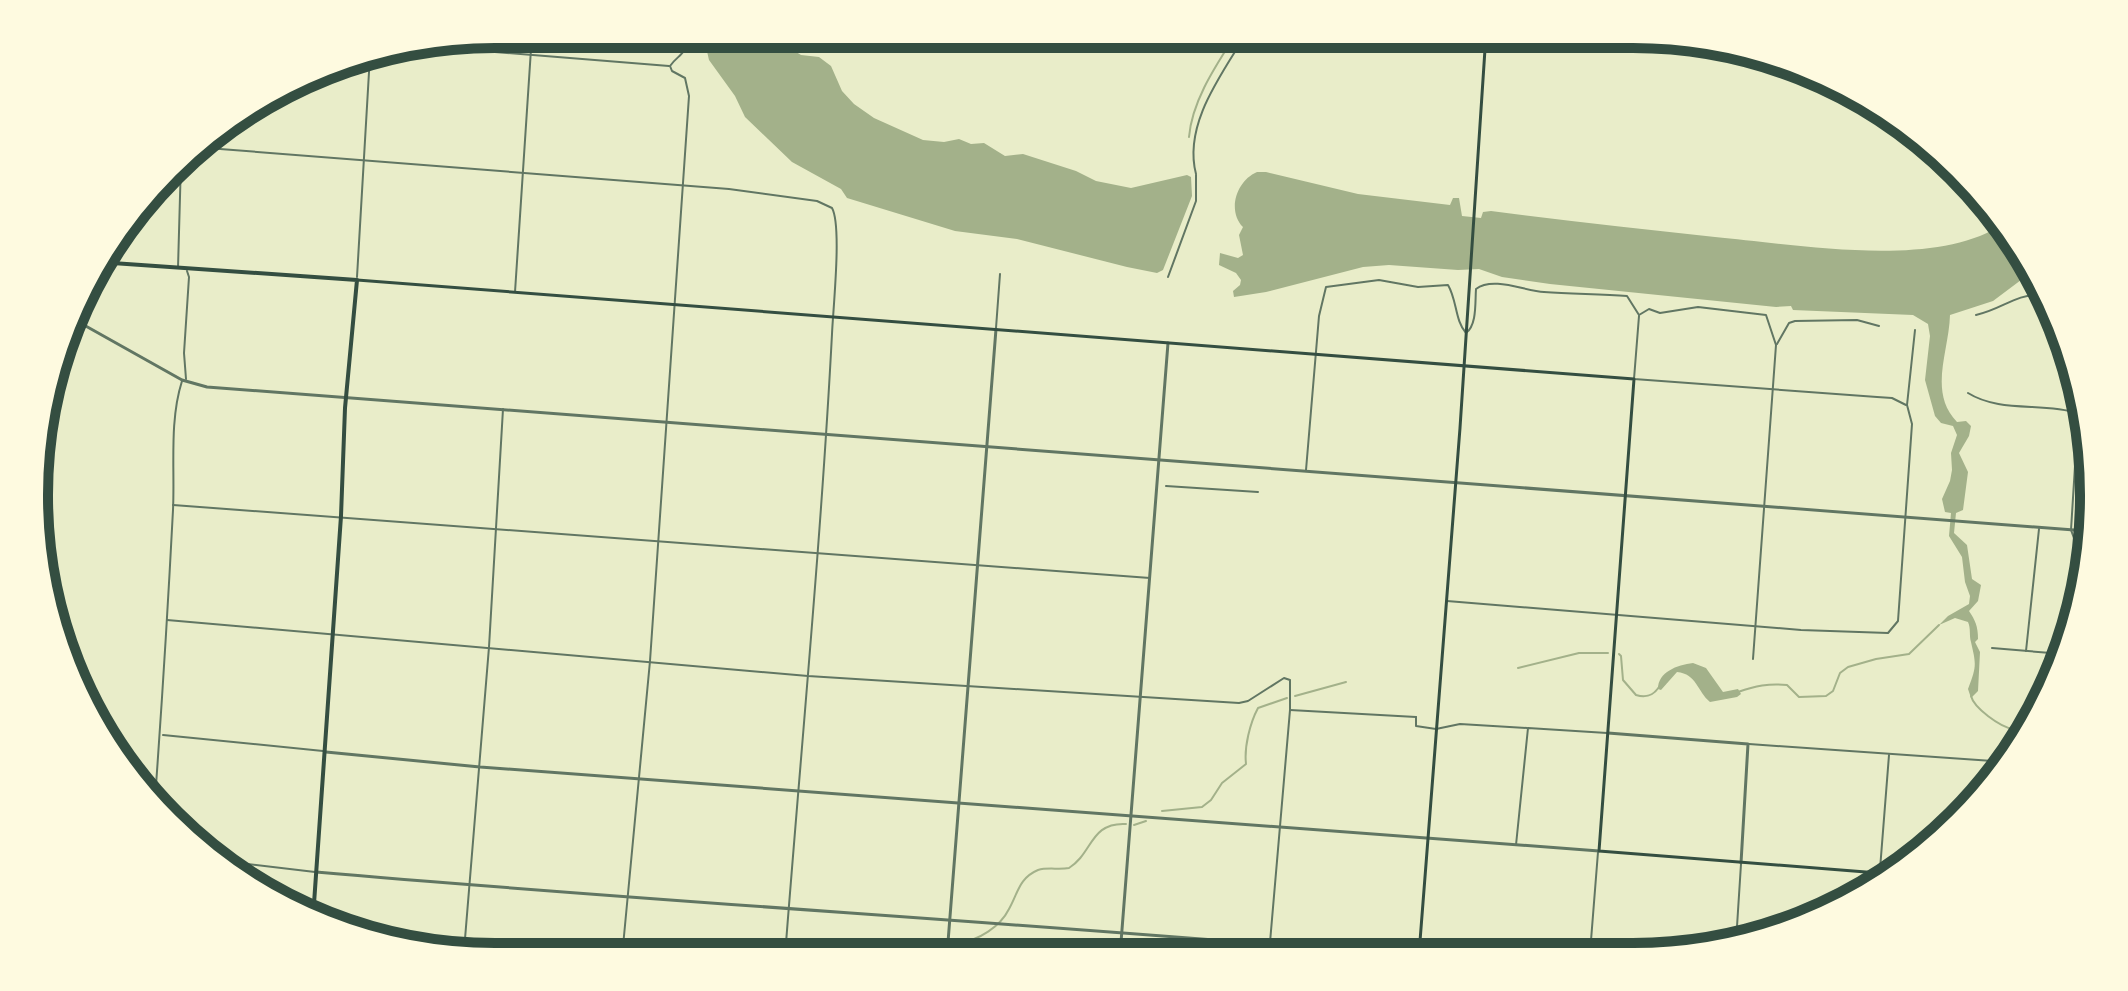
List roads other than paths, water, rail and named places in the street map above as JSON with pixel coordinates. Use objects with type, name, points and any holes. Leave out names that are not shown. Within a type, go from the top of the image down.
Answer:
[{"type":"highway","points":[[113,263],[357,280],[346,399],[341,516],[314,904]]},
{"type":"main road","points":[[1420,943],[1464,366],[1484,48]]},
{"type":"main road","points":[[357,280],[1634,379],[1599,851],[1873,873]]},
{"type":"street","points":[[515,292],[531,48]]},
{"type":"street","points":[[464,49],[670,66],[682,57],[685,48]]},
{"type":"street","points":[[1168,277],[1196,201],[1194,143],[1200,116],[1238,48]]},
{"type":"street","points":[[1461,48],[1484,52]]},
{"type":"street","points":[[357,280],[369,66]]},
{"type":"street","points":[[623,943],[650,661],[689,96],[685,78],[672,71],[670,66]]},
{"type":"street","points":[[213,148],[729,189],[828,205],[834,212],[836,230],[826,435],[786,943]]},
{"type":"street","points":[[177,268],[180,178]]},
{"type":"street","points":[[156,787],[178,393],[187,372],[184,353],[187,270]]},
{"type":"street","points":[[948,943],[1000,274]]},
{"type":"street","points":[[1306,472],[1319,316],[1326,287],[1379,280],[1418,287],[1443,284],[1451,289],[1457,304],[1460,328],[1466,333],[1471,329],[1476,289],[1482,285],[1627,296],[1639,315],[1634,379],[1892,398],[1907,405]]},
{"type":"street","points":[[1976,315],[1996,311],[2016,297],[2032,295]]},
{"type":"street","points":[[1639,315],[1649,309],[1660,313],[1684,307],[1766,315],[1776,345],[1753,659]]},
{"type":"street","points":[[1776,345],[1789,323],[1795,321],[1857,320],[1879,326]]},
{"type":"street","points":[[82,324],[184,381],[207,387],[2078,530]]},
{"type":"street","points":[[1446,601],[1756,626],[1877,634],[1891,631],[1898,621],[1912,424],[1907,405],[1915,330]]},
{"type":"street","points":[[1121,943],[1168,343]]},
{"type":"street","points":[[1968,393],[1993,404],[2072,415]]},
{"type":"street","points":[[464,942],[489,647],[503,408]]},
{"type":"street","points":[[2071,581],[2076,441]]},
{"type":"street","points":[[1166,486],[1258,492]]},
{"type":"street","points":[[173,505],[1151,578]]},
{"type":"street","points":[[2026,651],[2039,528]]},
{"type":"street","points":[[167,620],[808,676],[1239,703],[1248,701],[1284,678],[1290,680],[1290,710],[1269,943]]},
{"type":"street","points":[[1992,648],[2051,653]]},
{"type":"street","points":[[1290,710],[1416,717],[1416,726],[1436,729],[1460,724],[1993,761]]},
{"type":"street","points":[[1516,845],[1528,728]]},
{"type":"street","points":[[161,735],[480,767],[1599,851],[1591,943]]},
{"type":"street","points":[[1737,930],[1748,744]]},
{"type":"street","points":[[1880,868],[1889,754]]},
{"type":"street","points":[[240,863],[468,887],[1257,943]]},
{"type":"waterway","points":[[1189,137],[1200,96],[1227,48]]},
{"type":"waterway","points":[[1738,692],[1780,684],[1787,685],[1799,697],[1826,696],[1833,691],[1840,673],[1848,667],[1909,654],[1939,625]]},
{"type":"waterway","points":[[1518,668],[1579,653],[1608,653]]},
{"type":"waterway","points":[[1619,654],[1623,680],[1636,695],[1649,696],[1659,687]]},
{"type":"waterway","points":[[1295,696],[1346,682]]},
{"type":"waterway","points":[[1971,696],[1988,716],[2014,729]]},
{"type":"waterway","points":[[1162,811],[1202,807],[1211,800],[1222,783],[1246,764],[1248,735],[1258,708],[1287,698]]},
{"type":"waterway","points":[[1134,825],[1146,821]]},
{"type":"waterway","points":[[959,943],[981,936],[994,927],[1032,873],[1042,869],[1069,868],[1083,855],[1098,833],[1114,825],[1126,824]]}]
